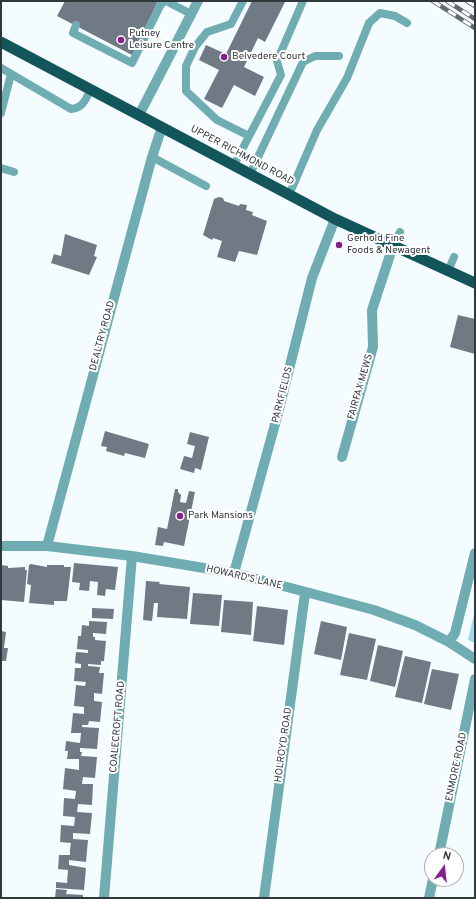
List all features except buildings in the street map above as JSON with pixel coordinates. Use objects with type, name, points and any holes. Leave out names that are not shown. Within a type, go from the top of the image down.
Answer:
[{"type":"highway","name":"UPPER RICHMOND ROAD","points":[[1,42],[335,219],[475,283]]},
{"type":"street","points":[[139,115],[198,2]]},
{"type":"street","name":"DEALTRY ROAD","points":[[47,546],[49,532],[152,157],[162,127]]},
{"type":"street","name":"PARKFIELDS","points":[[234,573],[277,417],[312,278],[335,219]]},
{"type":"street","name":"FAIRFAX MEWS","points":[[342,458],[372,347],[372,310],[393,246]]},
{"type":"street","name":"HOWARD'S LANE","points":[[1,546],[47,546],[132,556],[234,573],[374,610],[415,625],[449,642],[475,659]]},
{"type":"street","points":[[449,642],[455,633],[475,553]]},
{"type":"street","name":"COALECROFT ROAD","points":[[104,898],[132,556]]},
{"type":"street","name":"HOLROYD ROAD","points":[[264,898],[305,593]]},
{"type":"street","name":"ENMORE ROAD","points":[[441,847],[475,679]]},
{"type":"street","points":[[429,898],[431,887]]},
{"type":"lane","points":[[76,25],[73,32],[132,63],[160,6],[165,1],[191,14]]},
{"type":"lane","points":[[243,1],[231,24],[207,32],[195,47],[186,66],[186,92],[217,120],[249,136]]},
{"type":"lane","points":[[234,165],[281,75],[277,61],[302,1]]},
{"type":"lane","points":[[289,195],[318,130],[347,78],[369,23],[380,13],[395,16],[407,23]]},
{"type":"lane","points":[[250,174],[303,62],[315,56],[338,56]]},
{"type":"lane","points":[[1,68],[71,109],[77,108],[83,104],[91,89]]},
{"type":"lane","points":[[1,113],[11,74]]},
{"type":"lane","points":[[152,157],[206,186]]},
{"type":"lane","points":[[1,168],[14,172]]},
{"type":"lane","points":[[393,246],[400,232]]},
{"type":"lane","points":[[448,271],[454,257]]},
{"type":"shaded area","points":[[475,610],[475,643],[468,640]]},
{"type":"railway","points":[[433,1],[475,28]]},
{"type":"railway","points":[[447,1],[475,19]]},
{"type":"railway","points":[[467,1],[475,6]]},
{"type":"place","name":"Putney Leisure Centre","points":[[121,40]]},
{"type":"place","name":"Belvedere Court","points":[[224,57]]},
{"type":"place","name":"Gerhold Fine Foods & Newagent","points":[[339,245]]},
{"type":"place","name":"Park Mansions","points":[[180,516]]}]
